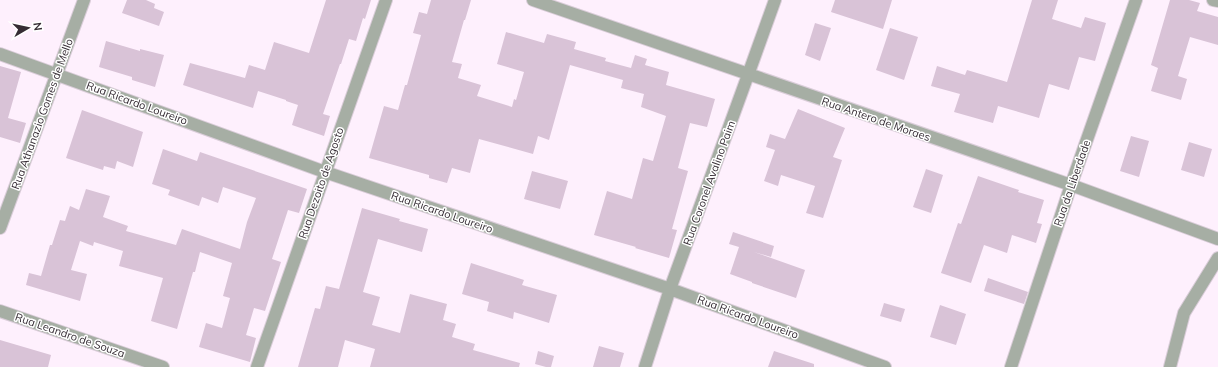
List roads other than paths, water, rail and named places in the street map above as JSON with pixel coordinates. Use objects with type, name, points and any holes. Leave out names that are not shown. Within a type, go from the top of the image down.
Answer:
[{"type":"street","name":"Rua Athanazio Gomes de Mello","points":[[0,228],[84,0]]},
{"type":"street","name":"Rua Dezoito de Agosto","points":[[257,367],[386,0]]},
{"type":"street","name":"Rua Antero de Moraes","points":[[533,0],[1071,185],[1218,240]]},
{"type":"street","name":"Rua Coronel Avalino Paim","points":[[645,367],[670,289],[775,0]]},
{"type":"street","name":"Rua da Liberdade","points":[[1011,367],[1071,185],[1136,0]]},
{"type":"street","points":[[1213,0],[1218,2]]},
{"type":"street","name":"Rua Ricardo Loureiro","points":[[0,54],[325,172],[670,289],[885,367]]},
{"type":"street","points":[[1170,367],[1184,313],[1218,258]]},
{"type":"street","name":"Rua Leandro de Souza","points":[[0,311],[162,367]]}]
